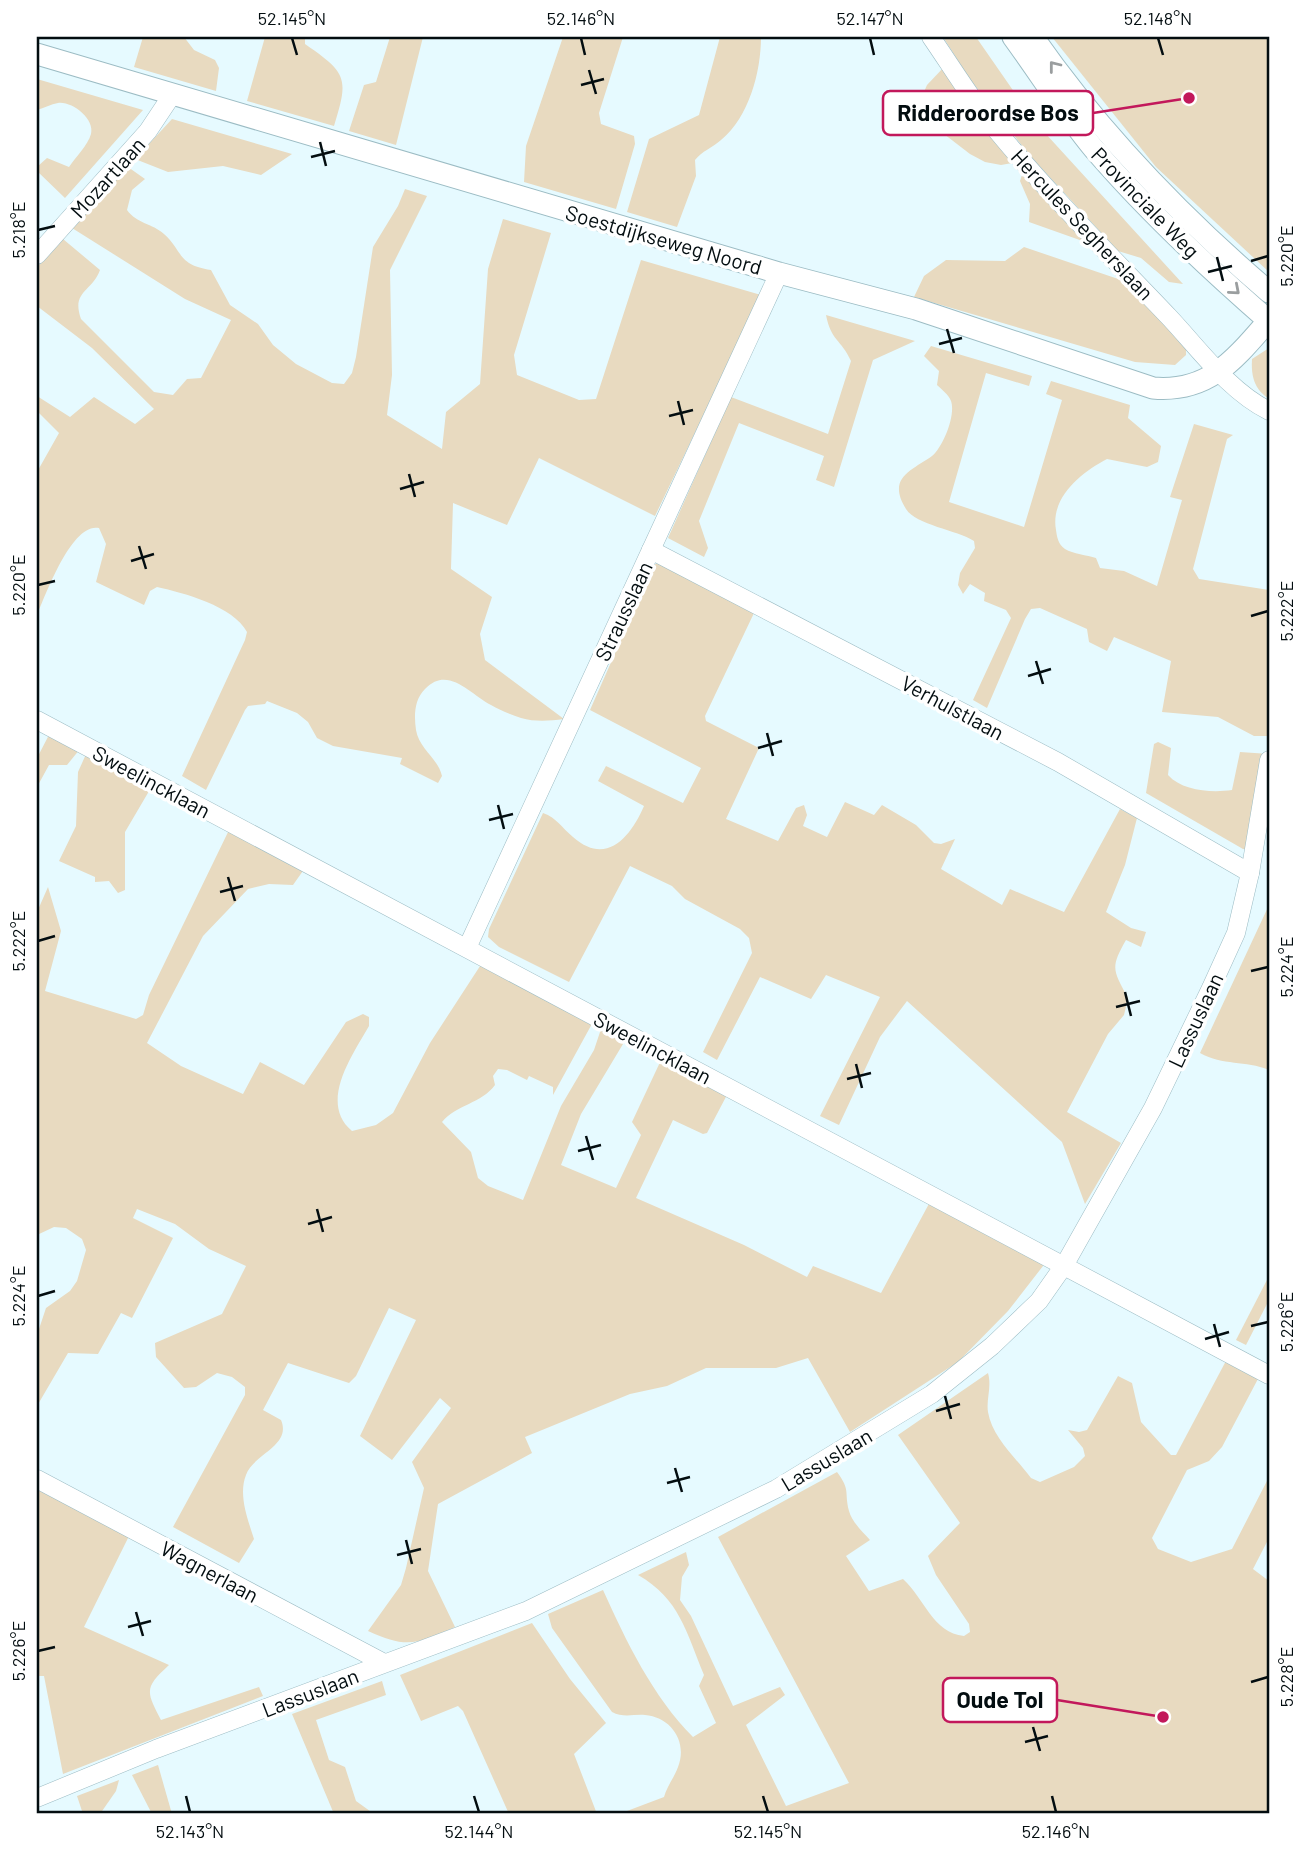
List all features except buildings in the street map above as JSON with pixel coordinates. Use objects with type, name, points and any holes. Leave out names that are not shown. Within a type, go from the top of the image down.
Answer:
[{"type":"main road","name":"Provinciale Weg","points":[[1013,37],[1092,147],[1131,191],[1186,247],[1269,320]]},
{"type":"main road","name":"Provinciale Weg","points":[[1033,37],[1148,180],[1201,234],[1269,292]]},
{"type":"main road","name":"Soestdijkseweg Noord","points":[[37,54],[779,273],[916,309],[1153,388],[1190,387],[1219,370],[1269,320]]},
{"type":"street","name":"Hercules Segherslaan","points":[[931,37],[990,123],[1082,228],[1247,400],[1269,411]]},
{"type":"street","name":"Mozartlaan","points":[[37,255],[148,131],[172,95]]},
{"type":"street","name":"Strausslaan","points":[[467,948],[779,273]]},
{"type":"street","name":"Verhulstlaan","points":[[651,550],[1058,762],[1250,873]]},
{"type":"street","name":"Sweelincklaan","points":[[37,720],[1065,1264],[1269,1375]]},
{"type":"street","name":"Lassuslaan","points":[[37,1798],[156,1749],[327,1688],[384,1663],[526,1611],[776,1489],[932,1394],[992,1346],[1040,1301],[1065,1264],[1153,1108],[1211,988],[1236,933],[1250,873],[1269,760]]},
{"type":"street","name":"Wagnerlaan","points":[[37,1479],[384,1663]]},
{"type":"shaded area","points":[[143,37],[184,37],[194,50],[215,60],[219,68],[216,91],[134,67]]},
{"type":"shaded area","points":[[265,37],[305,37],[305,44],[337,70],[341,78],[342,97],[334,126],[247,101]]},
{"type":"shaded area","points":[[390,37],[423,37],[396,145],[349,131],[364,85],[376,82]]},
{"type":"shaded area","points":[[563,37],[623,37],[599,113],[601,124],[634,136],[635,144],[616,209],[524,182],[526,146]]},
{"type":"shaded area","points":[[720,37],[761,37],[756,79],[746,107],[731,130],[695,160],[696,176],[677,227],[627,212],[649,139],[699,115]]},
{"type":"shaded area","points":[[943,37],[976,37],[1035,122],[1183,284],[1169,282],[1141,258],[1118,251],[1031,157],[969,78]]},
{"type":"shaded area","points":[[1052,37],[1269,37],[1269,272],[1156,167]]},
{"type":"shaded area","points":[[945,66],[1018,162],[1001,165],[985,162],[931,124],[923,94],[927,85]]},
{"type":"shaded area","points":[[37,79],[143,110],[65,198],[37,171],[37,167],[47,158],[69,167],[87,143],[91,134],[90,123],[76,108],[64,103],[37,110]]},
{"type":"shaded area","points":[[172,119],[292,154],[261,175],[223,166],[168,172],[135,159]]},
{"type":"shaded area","points":[[128,167],[145,179],[132,190],[127,210],[131,215],[164,234],[186,261],[211,270],[230,305],[258,324],[273,345],[296,364],[332,383],[344,384],[352,373],[373,247],[405,189],[427,196],[390,270],[392,375],[387,415],[442,449],[446,412],[480,384],[488,269],[503,219],[551,233],[514,355],[517,375],[579,400],[596,399],[641,260],[761,295],[655,516],[539,458],[507,525],[453,503],[451,569],[492,597],[480,634],[485,660],[564,719],[542,721],[521,718],[491,705],[459,684],[442,680],[434,682],[419,698],[415,719],[418,737],[440,770],[442,776],[438,783],[400,764],[402,758],[333,746],[317,738],[308,722],[297,713],[267,701],[265,704],[248,706],[245,710],[206,790],[182,776],[245,640],[247,632],[240,623],[207,602],[180,593],[157,587],[150,591],[144,605],[96,582],[106,544],[99,528],[89,529],[70,547],[53,577],[37,615],[37,472],[59,433],[37,411],[37,396],[70,417],[94,397],[135,424],[154,409],[92,348],[37,306],[37,267],[63,239],[100,270],[81,297],[81,319],[154,392],[173,395],[187,379],[201,378],[231,320],[185,299],[72,228]]},
{"type":"shaded area","points":[[1024,169],[1091,244],[1029,222],[1030,204],[1020,181]]},
{"type":"shaded area","points":[[1024,247],[1127,282],[1186,345],[1186,355],[1175,365],[1135,362],[914,297],[924,276],[946,260],[1005,261]]},
{"type":"shaded area","points":[[826,315],[915,341],[873,360],[834,487],[816,480],[824,456],[739,423],[699,521],[708,548],[704,557],[668,538],[731,397],[828,434],[851,361],[833,335]]},
{"type":"shaded area","points":[[931,346],[1032,376],[1029,386],[986,373],[949,502],[1024,527],[1062,400],[1046,394],[1051,381],[1130,405],[1128,418],[1161,446],[1158,462],[1147,467],[1107,459],[1088,471],[1078,478],[1063,496],[1055,518],[1056,533],[1059,543],[1065,549],[1096,558],[1100,568],[1124,571],[1157,586],[1182,500],[1170,497],[1194,424],[1233,435],[1227,439],[1193,569],[1199,579],[1269,590],[1269,736],[1254,736],[1218,717],[1162,712],[1171,661],[1114,637],[1107,651],[1089,642],[1087,629],[1040,608],[1031,609],[1025,619],[987,708],[973,700],[1011,618],[1006,610],[984,601],[985,593],[970,584],[963,594],[958,585],[960,573],[975,548],[974,541],[911,515],[899,489],[900,482],[910,470],[936,452],[952,414],[951,401],[937,385],[939,371],[924,356]]},
{"type":"shaded area","points":[[1269,348],[1269,399],[1257,386],[1253,376],[1252,359]]},
{"type":"shaded area","points":[[659,562],[754,613],[705,716],[706,721],[759,748],[726,819],[778,841],[796,808],[804,805],[807,815],[803,826],[827,837],[845,802],[874,815],[882,805],[916,825],[934,843],[941,844],[955,839],[941,869],[1002,905],[1010,889],[1064,912],[1120,809],[1137,818],[1125,865],[1106,912],[1131,928],[1146,932],[1141,947],[1126,940],[1117,957],[1115,969],[1128,998],[1124,1015],[1108,1034],[1067,1112],[1121,1143],[1085,1204],[1062,1142],[907,1001],[880,1037],[839,1125],[820,1116],[880,997],[826,975],[811,999],[760,977],[717,1060],[703,1052],[752,953],[749,938],[740,929],[685,899],[672,886],[630,866],[569,982],[499,947],[488,937],[489,929],[543,813],[556,820],[585,846],[607,848],[625,837],[644,806],[598,781],[606,766],[683,803],[701,768],[590,710],[654,565]]},
{"type":"shaded area","points":[[50,733],[80,749],[67,765],[49,765],[37,787],[37,758]]},
{"type":"shaded area","points":[[1158,742],[1171,748],[1168,775],[1181,785],[1207,791],[1232,790],[1240,752],[1269,754],[1252,850],[1243,849],[1146,793],[1154,744]]},
{"type":"shaded area","points":[[87,752],[152,786],[125,832],[125,890],[118,893],[109,881],[95,882],[95,877],[59,861],[76,826],[78,772]]},
{"type":"shaded area","points":[[230,828],[305,868],[293,885],[269,884],[248,889],[203,936],[147,1043],[181,1066],[243,1094],[260,1062],[304,1085],[346,1022],[363,1014],[369,1017],[369,1026],[342,1078],[338,1107],[342,1120],[352,1131],[376,1125],[393,1113],[430,1043],[482,963],[593,1022],[553,1095],[553,1087],[529,1076],[527,1080],[507,1070],[498,1069],[493,1076],[495,1085],[490,1091],[442,1122],[471,1152],[478,1178],[488,1186],[523,1200],[561,1106],[594,1050],[602,1026],[626,1039],[581,1114],[561,1165],[616,1188],[641,1135],[632,1122],[662,1058],[728,1093],[707,1133],[703,1134],[673,1120],[636,1198],[744,1245],[807,1277],[813,1266],[881,1293],[931,1200],[1042,1260],[1043,1266],[1008,1311],[958,1362],[850,1432],[808,1358],[776,1368],[706,1368],[667,1386],[630,1394],[525,1437],[532,1453],[438,1504],[428,1571],[455,1627],[412,1642],[381,1637],[368,1631],[401,1585],[406,1568],[424,1488],[412,1462],[451,1408],[440,1398],[392,1460],[360,1436],[416,1320],[389,1308],[356,1376],[349,1383],[288,1363],[263,1410],[281,1420],[281,1437],[250,1468],[244,1483],[245,1507],[254,1539],[239,1563],[173,1527],[245,1395],[245,1387],[232,1377],[217,1373],[196,1387],[184,1388],[156,1357],[155,1343],[222,1314],[246,1266],[209,1249],[175,1224],[137,1209],[133,1218],[173,1238],[132,1318],[121,1313],[98,1354],[68,1353],[37,1406],[37,1335],[46,1308],[70,1291],[77,1281],[86,1250],[82,1239],[66,1228],[54,1227],[37,1235],[37,912],[48,887],[61,931],[45,991],[136,1019],[143,1015],[149,995]]},
{"type":"shaded area","points":[[1269,905],[1269,1070],[1217,1060],[1200,1053]]},
{"type":"shaded area","points":[[1269,1276],[1269,1300],[1246,1345],[1236,1340]]},
{"type":"shaded area","points":[[1227,1359],[1259,1377],[1222,1447],[1209,1461],[1187,1470],[1152,1538],[1158,1549],[1191,1562],[1232,1549],[1269,1477],[1269,1538],[1253,1569],[1269,1581],[1269,1814],[619,1814],[664,1797],[681,1758],[679,1740],[663,1720],[645,1715],[620,1715],[612,1712],[552,1628],[548,1614],[603,1590],[653,1686],[693,1737],[716,1723],[699,1686],[704,1675],[673,1606],[652,1584],[638,1575],[686,1552],[689,1565],[682,1577],[680,1600],[691,1616],[733,1706],[780,1687],[785,1695],[746,1725],[786,1806],[849,1783],[718,1537],[837,1472],[846,1487],[850,1515],[870,1540],[846,1556],[869,1591],[903,1579],[937,1622],[953,1633],[964,1636],[970,1632],[969,1624],[936,1575],[928,1556],[960,1523],[898,1435],[988,1373],[988,1412],[994,1430],[1031,1478],[1040,1482],[1074,1467],[1085,1456],[1083,1448],[1068,1430],[1087,1430],[1118,1376],[1132,1383],[1141,1422],[1171,1455],[1176,1455]]},
{"type":"shaded area","points":[[37,1486],[130,1534],[84,1627],[169,1665],[155,1679],[150,1690],[152,1702],[161,1720],[259,1687],[263,1696],[63,1774],[44,1676],[37,1676]]},
{"type":"shaded area","points":[[532,1623],[570,1679],[606,1723],[574,1754],[597,1814],[509,1814],[463,1711],[458,1706],[421,1721],[400,1675]]},
{"type":"shaded area","points":[[382,1681],[386,1695],[316,1720],[329,1760],[345,1767],[356,1801],[374,1814],[334,1814],[292,1714]]},
{"type":"shaded area","points":[[158,1765],[172,1814],[152,1814],[132,1775]]},
{"type":"shaded area","points":[[119,1780],[116,1791],[100,1814],[83,1814],[77,1796]]},
{"type":"place","name":"Ridderoordse Bos","points":[[1189,98]]},
{"type":"place","name":"Oude Tol","points":[[1163,1717]]}]
